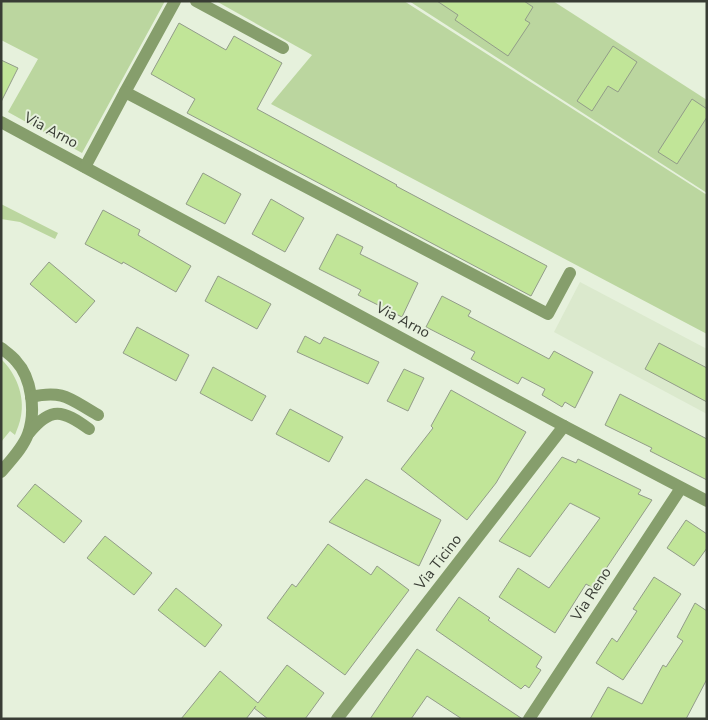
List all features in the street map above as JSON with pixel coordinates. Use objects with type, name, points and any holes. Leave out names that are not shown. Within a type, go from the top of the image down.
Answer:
[{"type":"street","name":"Via Arno","points":[[85,167],[175,1]]},
{"type":"street","points":[[196,1],[283,48]]},
{"type":"street","points":[[125,92],[548,314],[570,273]]},
{"type":"street","name":"Via Arno","points":[[1,122],[564,426],[707,501]]},
{"type":"street","points":[[1,348],[17,361],[26,377],[31,397],[32,416],[28,435]]},
{"type":"street","points":[[31,397],[44,394],[61,394],[77,401],[98,415]]},
{"type":"street","points":[[1,472],[40,420],[61,413],[71,416],[89,429]]},
{"type":"street","name":"Via Ticino","points":[[337,719],[564,426]]},
{"type":"street","name":"Via Reno","points":[[529,719],[681,488]]},
{"type":"shaded area","points":[[580,282],[707,349],[707,414],[554,332]]},
{"type":"green space","points":[[1,1],[165,1],[82,153],[8,112],[38,59],[1,40]]},
{"type":"green space","points":[[216,1],[404,1],[707,195],[707,334],[271,104],[312,55]]},
{"type":"green space","points":[[409,1],[553,1],[707,100],[707,193]]},
{"type":"green space","points":[[1,204],[58,233],[55,239],[20,222],[1,219]]},
{"type":"green space","points":[[1,359],[11,371],[18,385],[22,408],[15,435],[10,431],[1,442]]},
{"type":"building","points":[[437,1],[524,1],[533,7],[525,20],[530,23],[508,56],[455,20],[458,15]]},
{"type":"building","points":[[179,23],[226,50],[234,36],[282,63],[257,109],[396,186],[547,266],[531,296],[187,113],[195,99],[151,74]]},
{"type":"building","points":[[613,46],[637,62],[618,92],[608,86],[592,111],[577,101]]},
{"type":"building","points":[[1,60],[18,68],[1,102]]},
{"type":"building","points":[[692,99],[707,109],[707,117],[677,164],[658,152]]},
{"type":"building","points":[[203,173],[241,194],[225,224],[186,204]]},
{"type":"building","points":[[271,199],[304,218],[285,252],[252,234]]},
{"type":"building","points":[[103,210],[140,230],[138,235],[191,266],[176,292],[123,262],[122,264],[85,244]]},
{"type":"building","points":[[337,234],[363,247],[360,254],[418,283],[402,317],[358,295],[361,290],[319,269]]},
{"type":"building","points":[[49,262],[95,301],[76,323],[30,284]]},
{"type":"building","points":[[218,276],[271,304],[257,329],[205,301]]},
{"type":"building","points":[[442,296],[471,311],[468,316],[549,359],[554,351],[593,372],[575,408],[565,402],[562,407],[542,395],[545,389],[522,377],[518,384],[471,359],[475,352],[426,327]]},
{"type":"building","points":[[137,327],[189,355],[176,381],[123,353]]},
{"type":"building","points":[[305,336],[320,344],[324,337],[379,362],[368,384],[297,352]]},
{"type":"building","points":[[659,343],[707,368],[707,402],[645,369]]},
{"type":"building","points":[[213,367],[266,396],[252,421],[200,393]]},
{"type":"building","points":[[404,369],[424,378],[408,411],[387,401]]},
{"type":"building","points":[[451,390],[526,432],[496,483],[467,520],[401,469],[433,428],[431,426]]},
{"type":"building","points":[[620,394],[707,439],[707,480],[650,451],[652,448],[605,425]]},
{"type":"building","points":[[290,409],[343,437],[329,462],[276,434]]},
{"type":"building","points":[[562,457],[576,463],[578,459],[641,490],[638,494],[652,500],[593,588],[586,584],[555,633],[499,597],[518,568],[549,588],[600,518],[570,503],[530,557],[499,541]]},
{"type":"building","points":[[366,479],[441,520],[419,566],[329,522]]},
{"type":"building","points":[[35,484],[82,521],[64,543],[17,506]]},
{"type":"building","points":[[686,520],[707,534],[707,548],[694,566],[667,548]]},
{"type":"building","points":[[105,536],[152,573],[134,595],[87,558]]},
{"type":"building","points":[[328,544],[371,575],[377,566],[409,590],[345,675],[267,618],[292,584],[296,587]]},
{"type":"building","points":[[654,577],[681,594],[623,680],[596,663],[612,638],[617,642],[637,611],[633,609]]},
{"type":"building","points":[[176,588],[222,625],[205,647],[158,610]]},
{"type":"building","points":[[459,597],[490,618],[488,620],[542,657],[536,667],[541,670],[529,688],[525,685],[521,689],[436,630]]},
{"type":"building","points":[[695,603],[707,611],[707,679],[686,719],[590,719],[608,687],[642,704],[663,665],[666,667],[683,641],[677,637]]},
{"type":"building","points":[[417,649],[521,719],[462,719],[427,696],[411,719],[370,719]]},
{"type":"building","points":[[287,665],[324,693],[305,719],[268,719],[254,708],[246,719],[181,719],[220,671],[258,703]]}]
